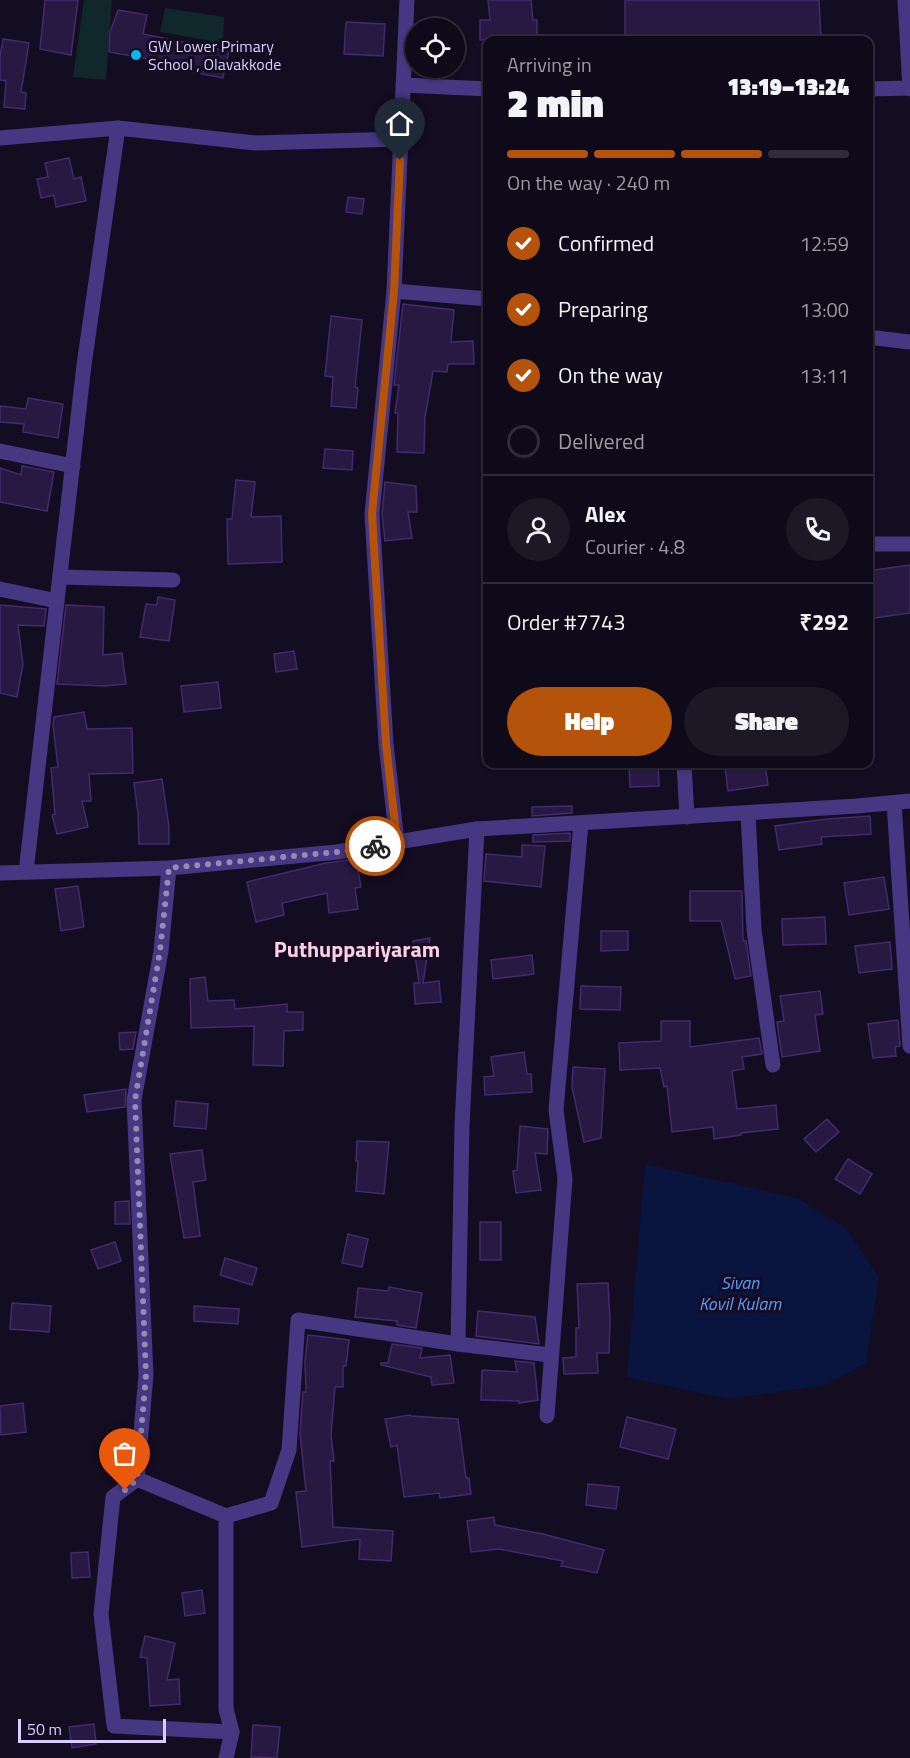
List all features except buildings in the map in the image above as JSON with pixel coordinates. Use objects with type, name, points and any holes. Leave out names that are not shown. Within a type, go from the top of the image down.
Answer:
[{"type":"street","points":[[397,842],[386,744],[372,514],[394,291],[407,0]]},
{"type":"street","points":[[873,89],[910,88],[905,0]]},
{"type":"street","points":[[403,85],[483,89]]},
{"type":"street","points":[[0,138],[118,128],[255,143],[401,139]]},
{"type":"street","points":[[26,872],[84,365],[118,128]]},
{"type":"street","points":[[394,291],[483,298]]},
{"type":"street","points":[[873,338],[910,342]]},
{"type":"street","points":[[0,451],[73,466]]},
{"type":"street","points":[[873,544],[910,544]]},
{"type":"street","points":[[60,577],[173,580]]},
{"type":"street","points":[[0,589],[57,600]]},
{"type":"street","points":[[684,768],[687,817]]},
{"type":"street","points":[[0,873],[169,868],[337,852],[477,829],[910,801]]},
{"type":"street","points":[[894,803],[910,1046]]},
{"type":"street","points":[[748,813],[754,930],[773,1065]]},
{"type":"street","points":[[547,1416],[565,1179],[556,1110],[581,823]]},
{"type":"street","points":[[458,1344],[462,1125],[477,829]]},
{"type":"street","points":[[169,868],[160,951],[135,1100],[146,1375],[137,1479],[113,1497],[100,1614],[114,1726],[232,1732]]},
{"type":"street","points":[[137,1479],[226,1516],[270,1503],[290,1450],[298,1320],[550,1355]]},
{"type":"street","points":[[226,1516],[226,1709],[232,1732],[226,1758]]},
{"type":"green space","points":[[84,0],[112,0],[106,80],[73,77]]},
{"type":"green space","points":[[165,8],[224,17],[223,43],[160,32]]},
{"type":"water","name":"Sivan Kovil Kulam","points":[[645,1164],[797,1198],[846,1228],[879,1277],[866,1363],[825,1385],[729,1399],[627,1377]]},
{"type":"way so far","points":[[125,1490],[137,1479],[146,1375],[135,1100],[160,951],[169,868],[337,852],[375,846]]},
{"type":"place","name":"GW Lower Primary School , Olavakkode","points":[[136,55]]},
{"type":"district","name":"Puthuppariyaram","points":[[357,949]]},
{"type":"route","points":[[375,846],[397,842],[386,744],[372,514],[394,291],[400,160]]}]
